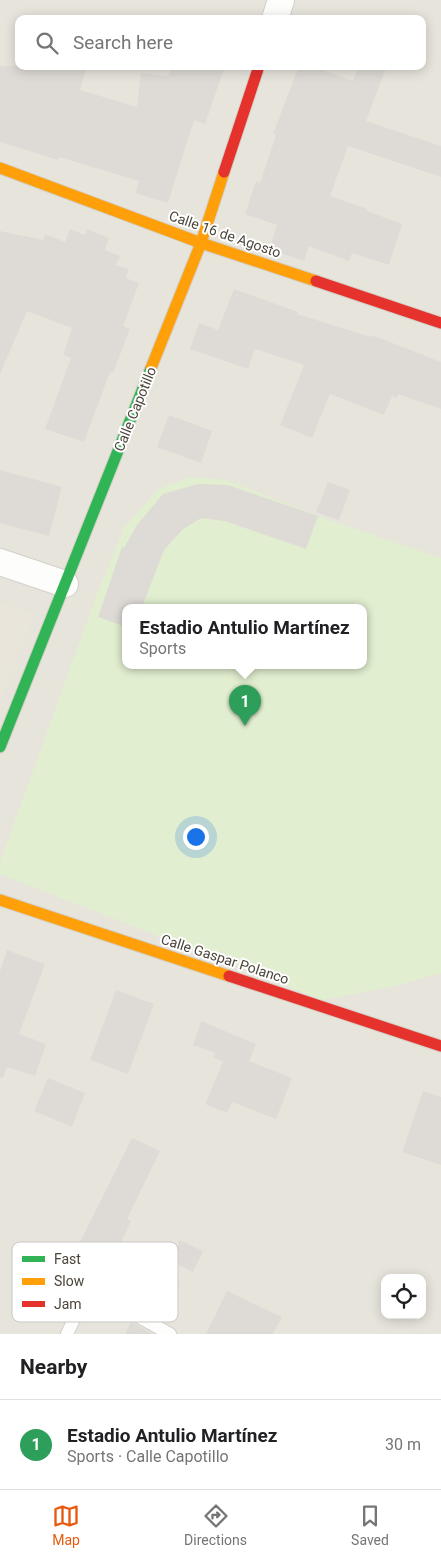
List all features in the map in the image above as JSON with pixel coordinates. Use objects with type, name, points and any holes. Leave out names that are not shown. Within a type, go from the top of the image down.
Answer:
[{"type":"street","points":[[276,15],[281,0]]},
{"type":"street","name":"Calle Capotillo","points":[[0,747],[201,243],[258,70]]},
{"type":"street","name":"Calle 16 de Agosto","points":[[0,168],[201,243],[441,323]]},
{"type":"street","points":[[0,562],[66,584]]},
{"type":"street","name":"Calle Gaspar Polanco","points":[[0,900],[441,1046]]},
{"type":"lane","points":[[67,1334],[73,1322]]},
{"type":"lane","points":[[148,1322],[170,1334]]},
{"type":"shaded area","points":[[0,0],[441,0],[441,1334],[0,1334]]},
{"type":"shaded area","points":[[0,604],[34,615],[0,701]]},
{"type":"green space","points":[[191,477],[226,480],[323,518],[441,558],[441,973],[395,986],[322,1000],[0,874],[0,862],[98,591],[124,528],[158,489]]},
{"type":"building","points":[[0,66],[15,66],[15,70],[86,70],[80,90],[137,107],[141,73],[168,76],[170,70],[224,70],[205,124],[194,120],[168,203],[135,193],[139,181],[59,157],[58,160],[0,142]]},
{"type":"building","points":[[297,70],[323,70],[353,81],[357,70],[385,70],[366,121],[441,146],[441,177],[348,146],[330,196],[402,224],[389,265],[352,253],[349,261],[309,246],[304,261],[269,249],[277,225],[245,214],[256,181],[260,183],[276,135],[273,134]]},
{"type":"building","points":[[70,229],[85,235],[87,229],[109,238],[105,250],[120,256],[116,265],[129,269],[126,278],[139,283],[123,326],[130,329],[113,373],[110,372],[84,442],[45,429],[71,358],[63,355],[72,328],[27,311],[0,374],[0,231],[43,240],[45,234],[65,242]]},
{"type":"building","points":[[234,289],[298,312],[297,314],[371,337],[372,335],[441,362],[441,409],[398,394],[397,398],[392,396],[384,415],[330,394],[312,438],[280,425],[304,365],[255,349],[248,369],[190,349],[199,323],[218,330]]},
{"type":"building","points":[[169,415],[212,431],[201,463],[157,447]]},
{"type":"building","points":[[0,470],[62,487],[49,536],[0,523]]},
{"type":"building","points":[[328,482],[350,490],[339,520],[316,512]]},
{"type":"building","points":[[198,484],[228,485],[318,516],[306,549],[225,521],[201,518],[182,530],[164,550],[143,604],[122,604],[122,626],[98,617],[122,547],[124,548],[137,525],[163,494]]},
{"type":"building","points":[[7,950],[45,964],[19,1034],[46,1044],[35,1076],[7,1067],[3,1078],[0,1078],[0,971]]},
{"type":"building","points":[[116,990],[154,1004],[128,1074],[90,1060]]},
{"type":"building","points":[[201,1021],[256,1044],[249,1061],[292,1078],[276,1119],[232,1102],[227,1113],[205,1104],[223,1062],[213,1057],[215,1053],[193,1045]]},
{"type":"building","points":[[48,1078],[85,1093],[72,1127],[34,1111]]},
{"type":"building","points":[[423,1091],[441,1097],[441,1165],[402,1152]]},
{"type":"building","points":[[132,1138],[160,1151],[127,1219],[131,1221],[121,1242],[80,1242]]},
{"type":"building","points":[[180,1240],[203,1251],[193,1272],[178,1265],[178,1244]]},
{"type":"building","points":[[227,1291],[282,1317],[273,1334],[206,1334]]},
{"type":"building","points":[[131,1322],[153,1334],[125,1334]]},
{"type":"traffic: fast","points":[[0,747],[151,368]]},
{"type":"traffic: slow","points":[[0,168],[201,243],[316,281]]},
{"type":"traffic: slow","points":[[151,368],[201,243],[224,172]]},
{"type":"traffic: slow","points":[[0,900],[229,976]]},
{"type":"traffic: jam","points":[[224,172],[258,70]]},
{"type":"traffic: jam","points":[[316,281],[441,323]]},
{"type":"traffic: jam","points":[[229,976],[441,1046]]},
{"type":"place","name":"Estadio Antulio Martínez","points":[[245,726]]}]
